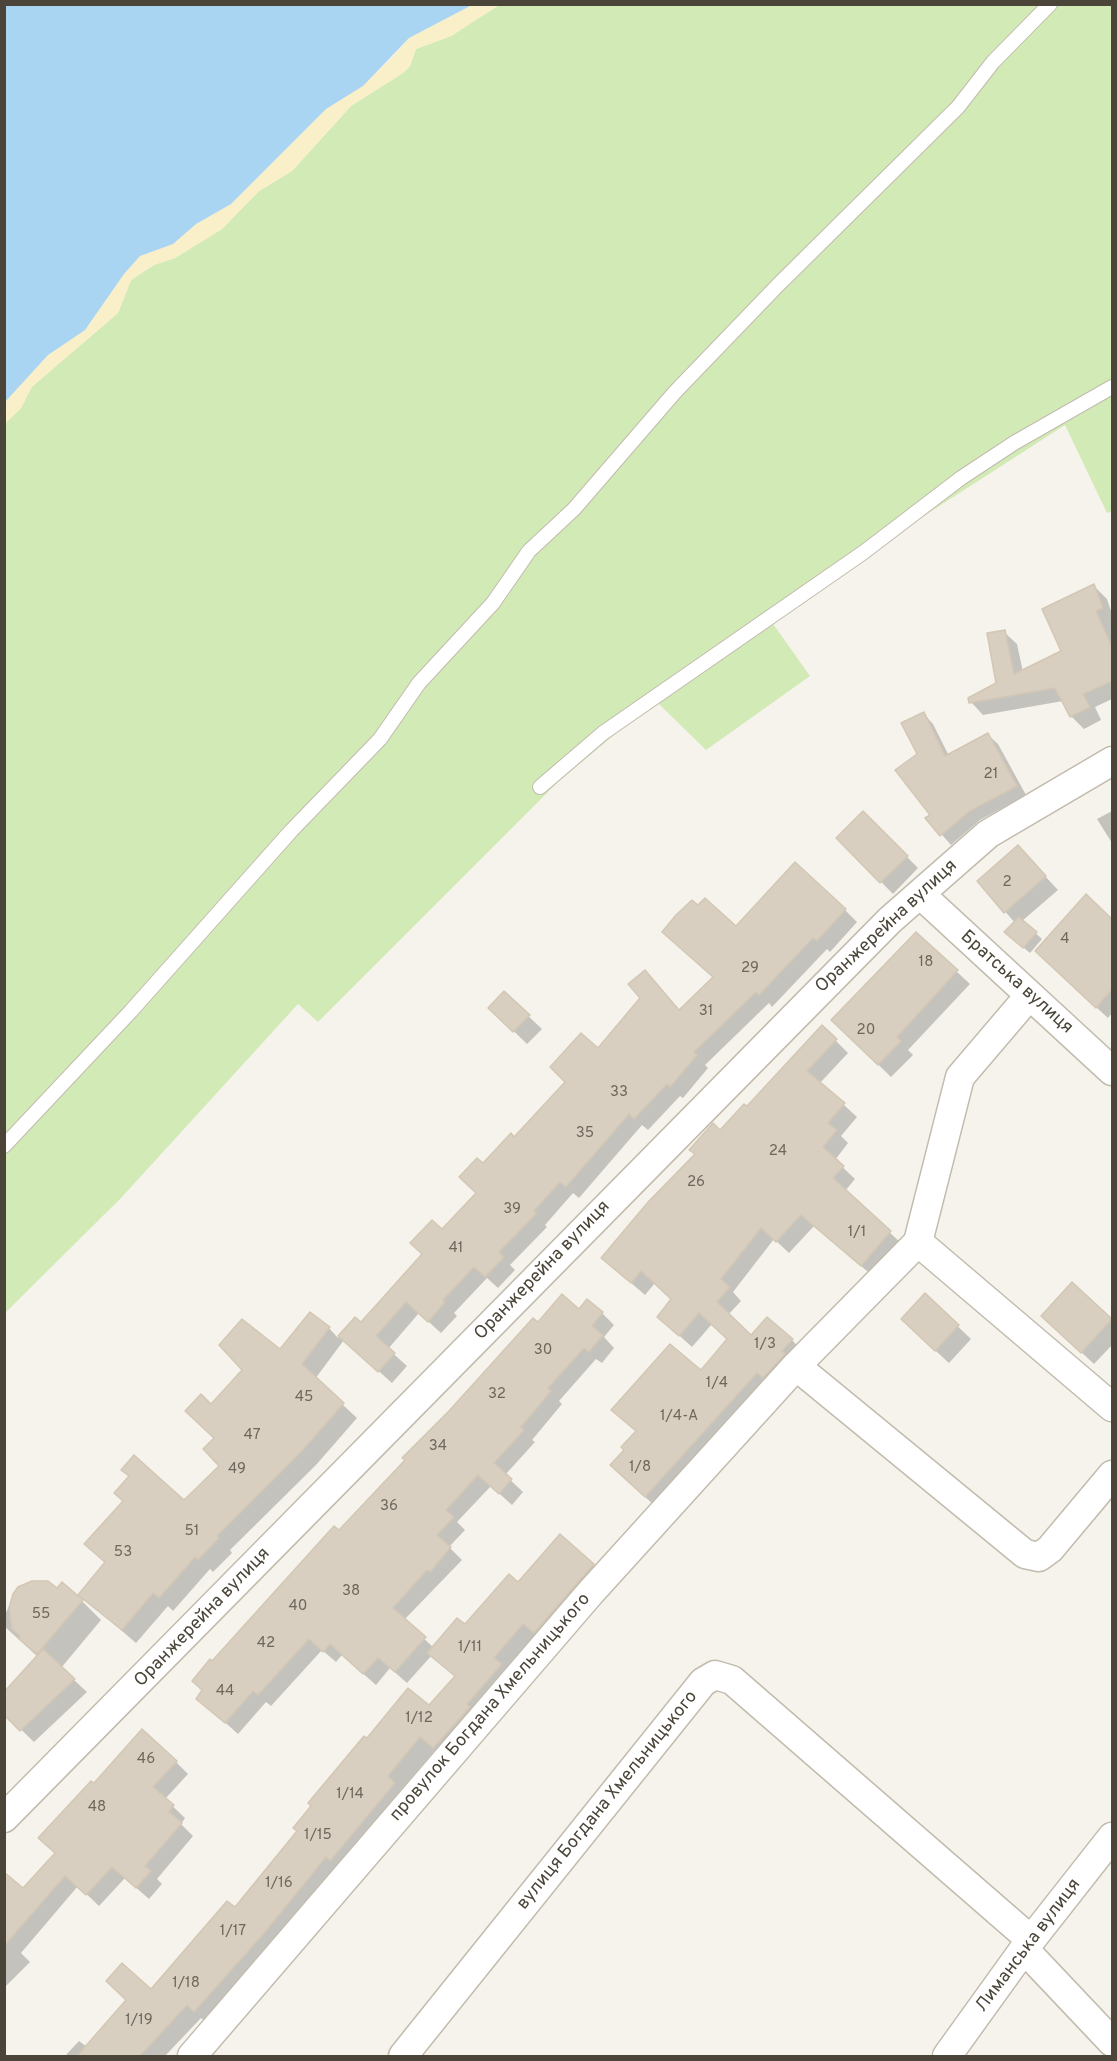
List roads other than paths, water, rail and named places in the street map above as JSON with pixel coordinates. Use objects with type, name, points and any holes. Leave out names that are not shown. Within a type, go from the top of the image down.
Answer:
[{"type":"street","name":"Оранжерейна вулиця","points":[[4,1818],[721,1089],[920,894],[988,834],[1113,761]]},
{"type":"street","name":"Братська вулиця","points":[[920,894],[1113,1071]]},
{"type":"street","points":[[1029,996],[960,1077],[918,1242],[1113,1407]]},
{"type":"street","name":"провулок Богдана Хмельницького","points":[[192,2056],[591,1592],[796,1366],[918,1242]]},
{"type":"street","points":[[796,1366],[1025,1554],[1039,1557],[1050,1549],[1113,1475]]},
{"type":"street","name":"вулиця Богдана Хмельницького","points":[[403,2056],[703,1682],[715,1675],[732,1680],[1027,1945],[1113,2042]]},
{"type":"street","name":"Лиманська вулиця","points":[[947,2056],[1027,1945],[1113,1837]]},
{"type":"lane","points":[[4,1146],[131,1011],[291,831],[380,739],[419,683],[493,603],[529,551],[574,509],[675,392],[778,285],[958,107],[993,62],[1050,4]]},
{"type":"lane","points":[[540,787],[603,733],[864,552],[962,478],[1014,443],[1113,387]]},
{"type":"water","points":[[5,4],[472,5],[409,38],[363,86],[326,109],[231,204],[196,224],[173,244],[140,256],[124,274],[85,330],[48,355],[5,402]]}]
